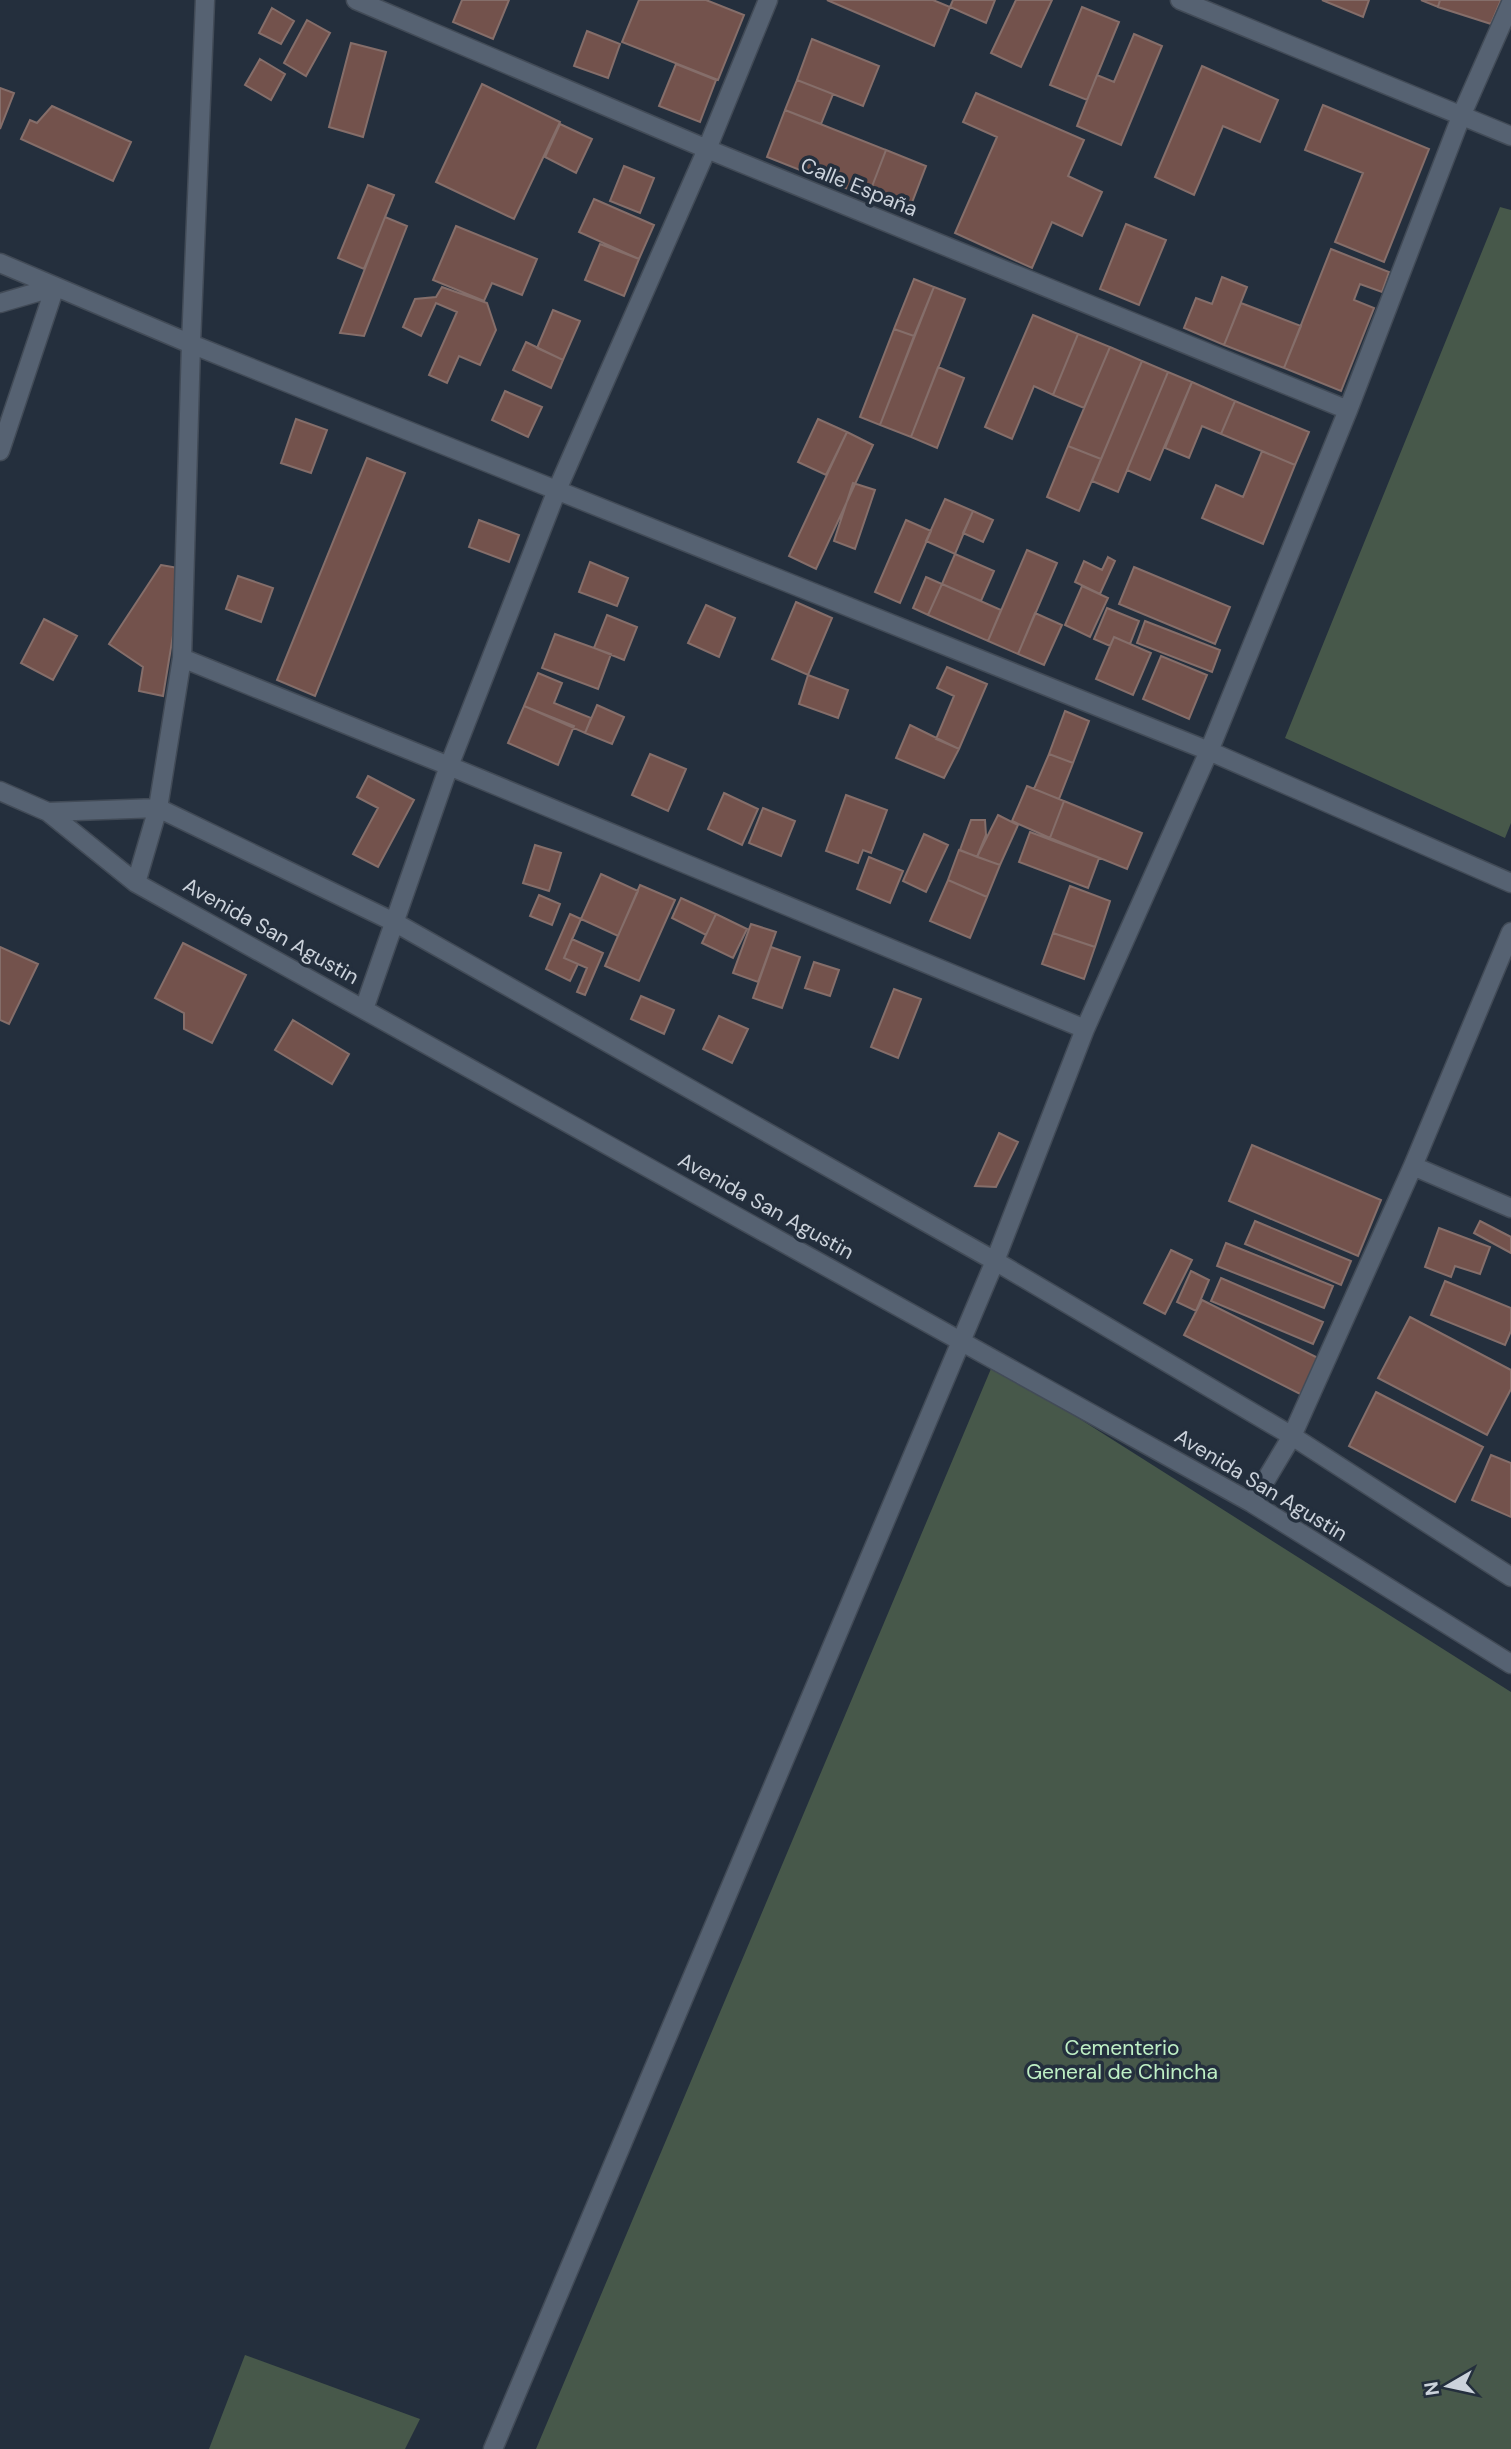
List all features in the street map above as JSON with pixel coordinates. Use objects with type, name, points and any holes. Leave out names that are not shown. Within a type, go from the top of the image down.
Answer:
[{"type":"street","points":[[136,883],[158,808],[182,658],[205,0]]},
{"type":"street","name":"Calle España","points":[[356,0],[707,149],[1348,410]]},
{"type":"street","points":[[364,1009],[449,766],[557,490],[707,149],[768,0]]},
{"type":"street","points":[[1180,0],[1511,136]]},
{"type":"street","points":[[493,2449],[995,1261],[1085,1030],[1209,751],[1348,410],[1462,114],[1511,3]]},
{"type":"street","points":[[0,263],[191,344],[1209,751],[1511,883]]},
{"type":"street","points":[[0,303],[55,287]]},
{"type":"street","points":[[0,452],[55,287]]},
{"type":"street","points":[[182,658],[1085,1030]]},
{"type":"street","name":"Avenida San Agustin","points":[[0,791],[48,812],[136,883],[1252,1503],[1511,1664]]},
{"type":"street","points":[[48,812],[158,808],[394,922],[995,1261],[1292,1436],[1511,1577]]},
{"type":"street","points":[[1252,1503],[1292,1436],[1413,1167],[1511,932]]},
{"type":"street","points":[[1413,1167],[1511,1208]]},
{"type":"green space","points":[[1500,207],[1511,210],[1511,823],[1505,838],[1285,738]]},
{"type":"green space","name":"Cementerio General de Chincha","points":[[993,1364],[1511,1692],[1511,2449],[536,2449]]},
{"type":"green space","points":[[245,2355],[420,2419],[405,2449],[209,2449]]},
{"type":"building","points":[[462,0],[509,0],[493,39],[453,22]]},
{"type":"building","points":[[639,0],[706,0],[744,15],[718,80],[622,42]]},
{"type":"building","points":[[827,0],[933,0],[950,7],[934,46]]},
{"type":"building","points":[[953,0],[995,0],[986,23],[950,7]]},
{"type":"building","points":[[1016,0],[1052,0],[1021,67],[991,53]]},
{"type":"building","points":[[1322,0],[1369,0],[1363,17]]},
{"type":"building","points":[[1421,0],[1440,0],[1438,7]]},
{"type":"building","points":[[1440,0],[1501,0],[1491,24],[1438,7]]},
{"type":"building","points":[[1082,7],[1119,22],[1087,100],[1050,85]]},
{"type":"building","points":[[272,8],[294,21],[281,44],[259,33]]},
{"type":"building","points":[[307,20],[330,33],[306,76],[284,63]]},
{"type":"building","points":[[587,31],[620,44],[608,78],[574,66]]},
{"type":"building","points":[[1134,34],[1162,46],[1121,145],[1077,126],[1097,75],[1114,82]]},
{"type":"building","points":[[812,39],[879,66],[863,106],[797,80]]},
{"type":"building","points":[[351,43],[386,52],[363,137],[329,127]]},
{"type":"building","points":[[260,59],[285,74],[271,100],[245,85]]},
{"type":"building","points":[[676,64],[716,80],[700,122],[659,106]]},
{"type":"building","points":[[1202,66],[1278,100],[1260,142],[1223,126],[1194,195],[1155,177]]},
{"type":"building","points":[[797,80],[833,94],[821,124],[785,110]]},
{"type":"building","points":[[482,84],[560,122],[514,219],[436,182]]},
{"type":"building","points":[[0,88],[14,93],[0,129]]},
{"type":"building","points":[[976,93],[1084,140],[1068,176],[1102,192],[1082,236],[1052,222],[1032,268],[955,233],[997,137],[963,122]]},
{"type":"building","points":[[1323,105],[1429,149],[1384,262],[1335,242],[1363,173],[1305,150]]},
{"type":"building","points":[[52,106],[131,142],[113,181],[21,139],[30,120],[37,123]]},
{"type":"building","points":[[785,110],[886,150],[868,197],[767,157]]},
{"type":"building","points":[[560,124],[592,139],[576,173],[545,157]]},
{"type":"building","points":[[886,150],[926,166],[908,213],[868,197]]},
{"type":"building","points":[[624,166],[654,178],[640,213],[610,201]]},
{"type":"building","points":[[368,185],[394,195],[364,269],[338,258]]},
{"type":"building","points":[[594,199],[654,225],[639,259],[579,232]]},
{"type":"building","points":[[385,217],[407,226],[364,336],[340,333]]},
{"type":"building","points":[[1126,224],[1166,240],[1139,305],[1100,289]]},
{"type":"building","points":[[456,226],[537,259],[522,295],[492,283],[484,301],[433,280]]},
{"type":"building","points":[[600,244],[639,259],[624,296],[585,280]]},
{"type":"building","points":[[1331,249],[1389,272],[1382,292],[1360,284],[1354,300],[1374,308],[1341,391],[1284,368]]},
{"type":"building","points":[[1222,277],[1247,287],[1224,345],[1184,328],[1196,298],[1212,304]]},
{"type":"building","points":[[914,279],[934,287],[914,336],[894,329]]},
{"type":"building","points":[[442,287],[487,303],[496,330],[480,365],[459,356],[447,383],[429,375],[457,312],[436,303],[421,336],[403,327],[415,299],[436,297]]},
{"type":"building","points":[[934,287],[965,299],[911,437],[880,425]]},
{"type":"building","points":[[1241,303],[1301,326],[1284,368],[1224,345]]},
{"type":"building","points":[[553,310],[580,321],[563,360],[537,348]]},
{"type":"building","points":[[1033,315],[1078,334],[1053,395],[1034,386],[1012,439],[985,427]]},
{"type":"building","points":[[894,329],[914,336],[880,425],[860,417]]},
{"type":"building","points":[[1078,334],[1110,347],[1084,408],[1053,395]]},
{"type":"building","points":[[526,342],[563,360],[551,388],[513,370]]},
{"type":"building","points":[[1110,347],[1142,361],[1101,459],[1068,446]]},
{"type":"building","points":[[1142,361],[1168,372],[1118,492],[1092,481]]},
{"type":"building","points":[[938,367],[964,378],[937,448],[911,437]]},
{"type":"building","points":[[1168,372],[1192,382],[1150,480],[1127,470]]},
{"type":"building","points":[[1192,382],[1235,401],[1221,434],[1202,426],[1189,458],[1165,448]]},
{"type":"building","points":[[505,391],[542,407],[528,437],[492,420]]},
{"type":"building","points":[[1235,401],[1309,432],[1295,465],[1221,434]]},
{"type":"building","points":[[296,419],[327,430],[311,473],[281,463]]},
{"type":"building","points":[[818,419],[847,432],[826,475],[798,462]]},
{"type":"building","points":[[847,432],[873,445],[816,569],[789,556]]},
{"type":"building","points":[[1068,446],[1101,459],[1079,511],[1047,497]]},
{"type":"building","points":[[1262,451],[1295,465],[1263,544],[1202,518],[1216,485],[1243,497]]},
{"type":"building","points":[[367,458],[405,473],[315,696],[277,680]]},
{"type":"building","points":[[853,483],[875,490],[855,549],[834,541]]},
{"type":"building","points":[[945,499],[973,511],[955,554],[926,541]]},
{"type":"building","points":[[973,511],[993,520],[983,542],[963,533]]},
{"type":"building","points":[[479,520],[519,535],[509,562],[469,547]]},
{"type":"building","points":[[906,520],[931,531],[900,603],[875,592]]},
{"type":"building","points":[[1027,550],[1057,563],[1018,654],[988,641]]},
{"type":"building","points":[[955,554],[994,571],[981,601],[942,584]]},
{"type":"building","points":[[1108,557],[1115,561],[1100,594],[1075,582],[1084,561],[1102,570]]},
{"type":"building","points":[[590,562],[628,578],[617,606],[579,592]]},
{"type":"building","points":[[161,565],[184,569],[163,696],[139,691],[143,667],[109,644]]},
{"type":"building","points":[[1134,567],[1230,607],[1215,644],[1119,604]]},
{"type":"building","points":[[238,576],[273,588],[261,622],[226,609]]},
{"type":"building","points":[[926,577],[942,584],[928,615],[913,608]]},
{"type":"building","points":[[942,584],[1001,610],[988,641],[928,615]]},
{"type":"building","points":[[1082,586],[1108,598],[1090,637],[1065,625]]},
{"type":"building","points":[[796,602],[832,618],[808,675],[772,659]]},
{"type":"building","points":[[706,605],[735,618],[719,657],[688,643]]},
{"type":"building","points":[[1107,608],[1139,621],[1130,644],[1114,637],[1110,646],[1094,639]]},
{"type":"building","points":[[1035,613],[1062,625],[1044,665],[1018,654]]},
{"type":"building","points":[[607,615],[637,627],[624,660],[594,648]]},
{"type":"building","points":[[44,619],[77,636],[53,680],[21,663]]},
{"type":"building","points":[[1145,621],[1220,650],[1212,672],[1137,643]]},
{"type":"building","points":[[555,634],[611,654],[598,689],[542,668]]},
{"type":"building","points":[[1114,637],[1151,653],[1133,695],[1096,679]]},
{"type":"building","points":[[1161,656],[1207,675],[1189,719],[1143,699]]},
{"type":"building","points":[[947,667],[987,684],[959,749],[936,739],[954,696],[937,688]]},
{"type":"building","points":[[538,673],[562,683],[554,703],[591,718],[585,733],[524,706]]},
{"type":"building","points":[[808,675],[848,690],[838,718],[799,704]]},
{"type":"building","points":[[597,705],[624,717],[612,744],[585,733]]},
{"type":"building","points":[[524,706],[574,726],[558,765],[508,743]]},
{"type":"building","points":[[1065,711],[1089,721],[1073,763],[1049,754]]},
{"type":"building","points":[[910,725],[959,749],[944,778],[896,758]]},
{"type":"building","points":[[650,754],[686,769],[668,811],[632,795]]},
{"type":"building","points":[[1049,754],[1073,763],[1059,799],[1034,789]]},
{"type":"building","points":[[368,776],[414,800],[378,867],[353,854],[378,808],[357,797]]},
{"type":"building","points":[[1027,786],[1064,801],[1050,838],[1012,821]]},
{"type":"building","points":[[724,793],[758,809],[742,845],[708,829]]},
{"type":"building","points":[[846,795],[887,810],[871,853],[863,850],[858,863],[826,851]]},
{"type":"building","points":[[1064,801],[1142,833],[1127,869],[1050,838]]},
{"type":"building","points":[[763,808],[795,821],[781,856],[749,843]]},
{"type":"building","points":[[998,815],[1018,825],[1000,865],[977,857]]},
{"type":"building","points":[[971,820],[985,820],[986,835],[977,857],[960,850]]},
{"type":"building","points":[[1030,832],[1099,858],[1088,888],[1019,862]]},
{"type":"building","points":[[924,834],[948,845],[926,892],[903,881]]},
{"type":"building","points":[[535,845],[561,853],[549,891],[523,883]]},
{"type":"building","points":[[959,850],[1000,865],[987,897],[948,880]]},
{"type":"building","points":[[869,857],[903,871],[890,903],[857,889]]},
{"type":"building","points":[[601,874],[638,891],[618,936],[581,919]]},
{"type":"building","points":[[948,880],[987,897],[970,938],[930,921]]},
{"type":"building","points":[[640,885],[675,900],[639,981],[605,966]]},
{"type":"building","points":[[1070,886],[1110,901],[1095,947],[1053,933]]},
{"type":"building","points":[[539,895],[560,904],[552,925],[530,916]]},
{"type":"building","points":[[681,898],[716,914],[706,935],[672,918]]},
{"type":"building","points":[[570,914],[581,919],[564,958],[578,964],[570,981],[546,969]]},
{"type":"building","points":[[716,914],[747,929],[733,958],[702,943]]},
{"type":"building","points":[[751,924],[776,932],[758,982],[733,973]]},
{"type":"building","points":[[1053,933],[1095,947],[1084,979],[1042,964]]},
{"type":"building","points":[[572,939],[603,953],[585,995],[577,992],[587,968],[564,958]]},
{"type":"building","points":[[183,943],[246,975],[212,1043],[184,1029],[184,1013],[155,998]]},
{"type":"building","points":[[0,947],[38,964],[9,1024],[0,1020]]},
{"type":"building","points":[[771,947],[800,957],[782,1008],[753,998]]},
{"type":"building","points":[[814,962],[839,970],[830,996],[805,988]]},
{"type":"building","points":[[894,989],[921,999],[898,1058],[871,1047]]},
{"type":"building","points":[[641,996],[674,1010],[664,1034],[631,1019]]},
{"type":"building","points":[[719,1016],[748,1029],[732,1063],[703,1049]]},
{"type":"building","points":[[293,1020],[349,1054],[332,1084],[275,1050]]},
{"type":"building","points":[[999,1133],[1018,1142],[996,1187],[975,1186]]},
{"type":"building","points":[[1252,1145],[1381,1200],[1358,1256],[1229,1201]]},
{"type":"building","points":[[1255,1221],[1351,1261],[1341,1285],[1245,1244]]},
{"type":"building","points":[[1480,1221],[1511,1237],[1511,1253],[1474,1233]]},
{"type":"building","points":[[1439,1228],[1490,1247],[1480,1274],[1455,1266],[1451,1277],[1425,1267]]},
{"type":"building","points":[[1226,1243],[1333,1286],[1324,1308],[1217,1266]]},
{"type":"building","points":[[1171,1250],[1192,1260],[1165,1314],[1144,1303]]},
{"type":"building","points":[[1191,1271],[1209,1280],[1196,1311],[1177,1302]]},
{"type":"building","points":[[1221,1278],[1323,1322],[1313,1344],[1211,1301]]},
{"type":"building","points":[[1445,1281],[1511,1308],[1511,1331],[1505,1345],[1431,1315]]},
{"type":"building","points":[[1202,1300],[1322,1360],[1304,1396],[1184,1335]]},
{"type":"building","points":[[1410,1317],[1511,1370],[1511,1389],[1487,1435],[1378,1378]]},
{"type":"building","points":[[1376,1392],[1483,1447],[1455,1502],[1349,1446]]},
{"type":"building","points":[[1491,1455],[1511,1463],[1511,1517],[1472,1500]]}]
